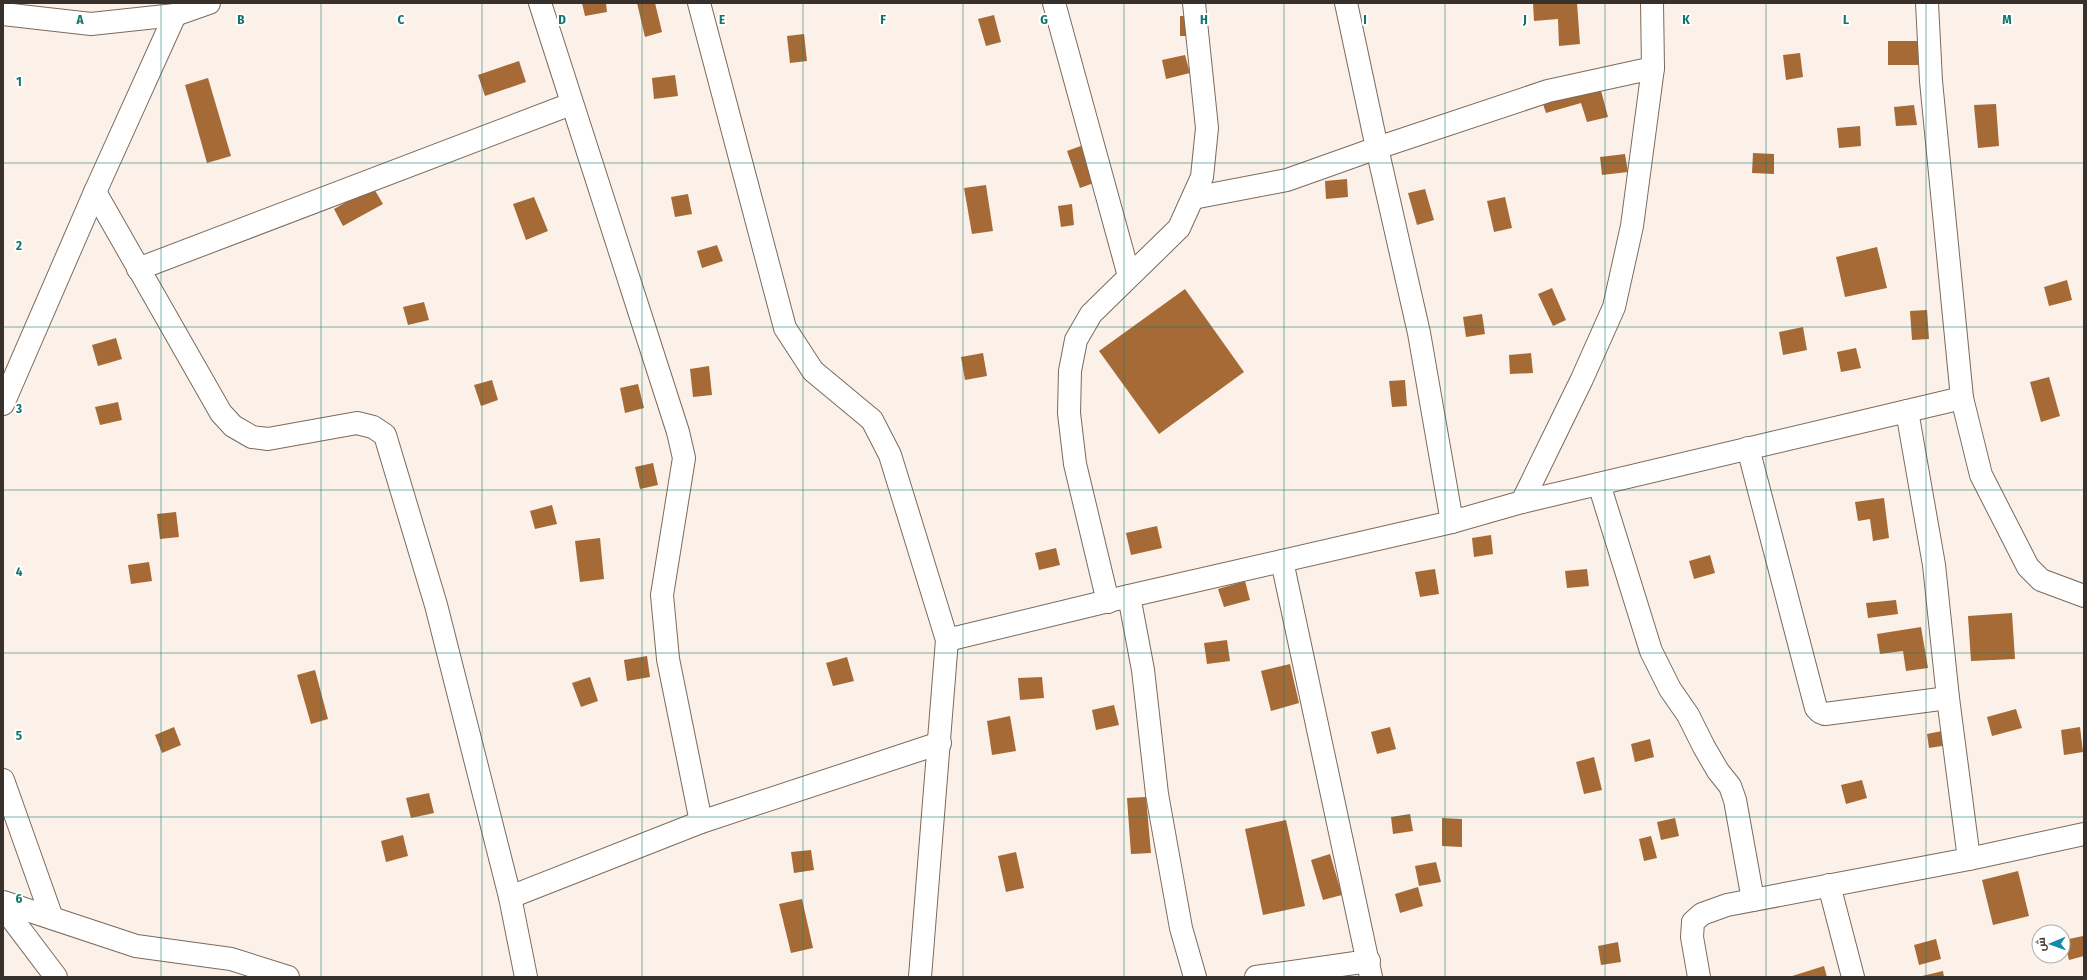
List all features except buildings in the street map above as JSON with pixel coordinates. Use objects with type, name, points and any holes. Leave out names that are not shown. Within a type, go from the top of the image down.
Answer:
[{"type":"street","points":[[3,14],[91,24],[175,15],[209,3]]},
{"type":"street","points":[[540,3],[571,104],[678,432],[684,458],[662,595],[668,659],[701,822]]},
{"type":"street","points":[[699,3],[785,328],[813,371],[872,420],[890,455],[947,640],[940,743],[920,977]]},
{"type":"street","points":[[1054,3],[1129,276]]},
{"type":"street","points":[[1108,602],[1075,464],[1069,413],[1070,371],[1076,340],[1091,314],[1179,228],[1202,177],[1207,128],[1194,3]]},
{"type":"street","points":[[1346,3],[1419,333],[1452,522]]},
{"type":"street","points":[[1522,502],[1582,379],[1614,307],[1632,226],[1653,68],[1652,3]]},
{"type":"street","points":[[1927,3],[1931,81],[1962,398],[1981,475],[2028,567],[2041,580],[2084,596]]},
{"type":"street","points":[[3,404],[95,192],[175,15]]},
{"type":"street","points":[[1193,198],[1287,180],[1548,90],[1653,68]]},
{"type":"street","points":[[138,269],[571,104]]},
{"type":"street","points":[[95,192],[221,413],[233,426],[252,437],[268,439],[357,423],[373,427],[385,435],[436,605],[510,898],[526,977]]},
{"type":"street","points":[[947,640],[1129,596],[1452,522],[1522,502],[1962,398]]},
{"type":"street","points":[[1907,411],[1934,564],[1948,698],[1969,859]]},
{"type":"street","points":[[1748,448],[1816,708],[1825,714],[1948,698]]},
{"type":"street","points":[[1599,484],[1651,651],[1670,690],[1688,715],[1718,771],[1730,786],[1735,800],[1753,900]]},
{"type":"street","points":[[1256,977],[1370,969],[1282,561]]},
{"type":"street","points":[[1129,596],[1143,670],[1157,794],[1181,928],[1195,977]]},
{"type":"street","points":[[510,898],[701,822],[940,743]]},
{"type":"street","points":[[3,780],[52,918]]},
{"type":"street","points":[[1699,977],[1692,937],[1693,922],[1702,914],[1727,905],[1969,859],[2084,834]]},
{"type":"street","points":[[1829,885],[1853,977]]},
{"type":"street","points":[[3,902],[136,946],[230,960],[288,977]]},
{"type":"street","points":[[3,907],[56,977]]}]
